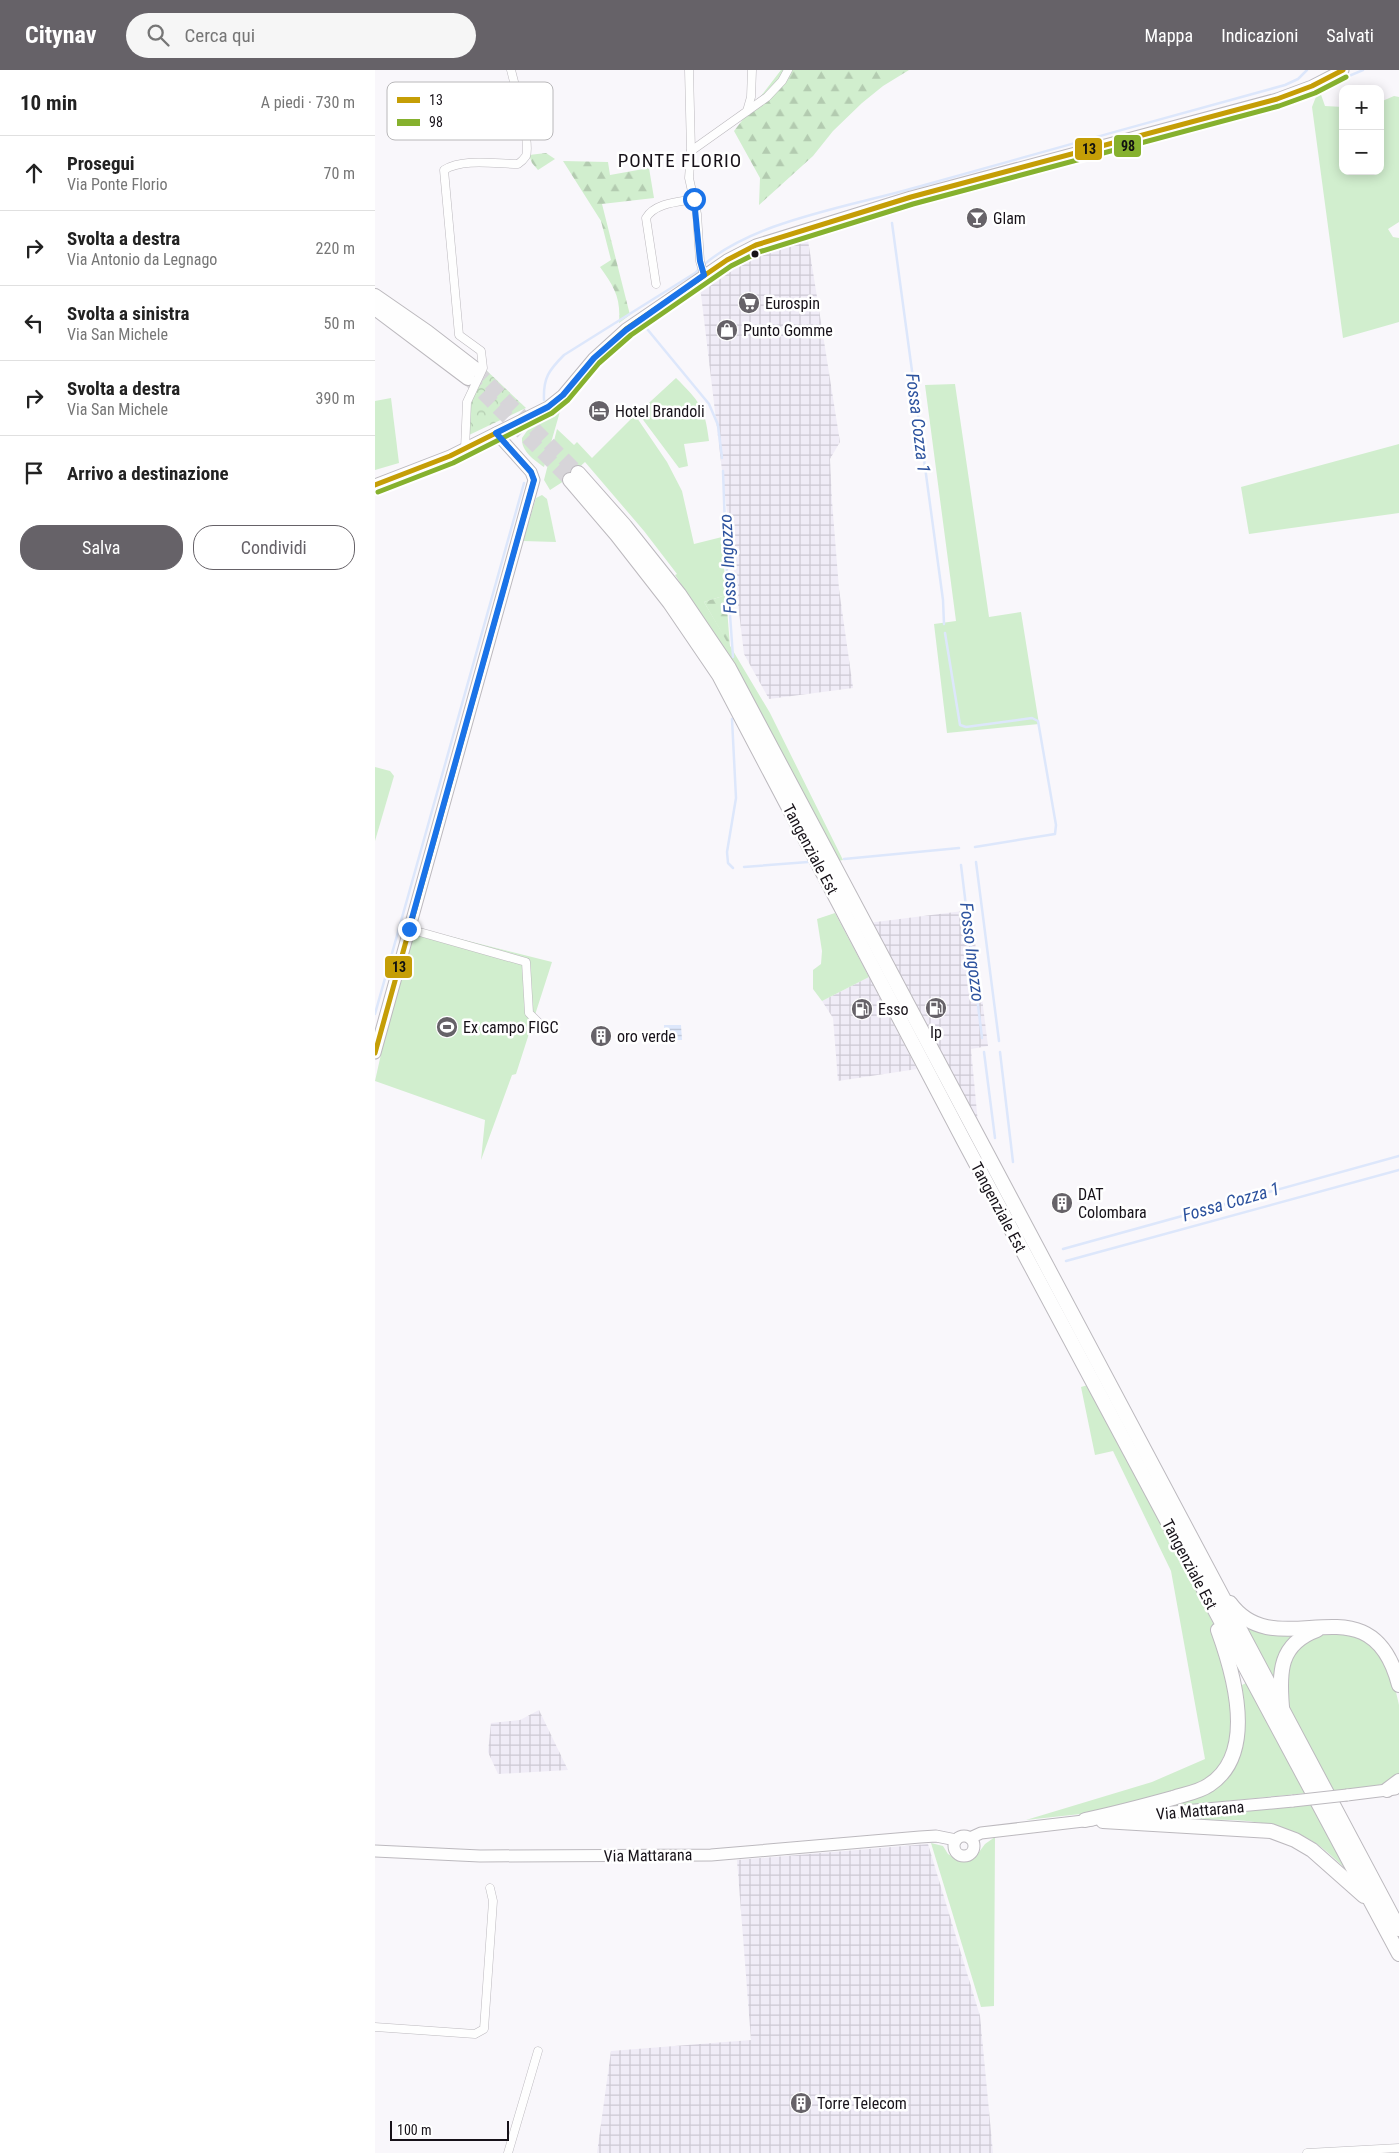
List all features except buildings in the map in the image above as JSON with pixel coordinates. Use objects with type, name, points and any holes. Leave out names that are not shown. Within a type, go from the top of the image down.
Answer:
[{"type":"highway","points":[[375,296],[427,332],[471,373],[416,346],[375,318]]},
{"type":"highway","points":[[375,308],[447,362]]},
{"type":"highway","name":"Tangenziale Est","points":[[1399,1929],[729,668],[679,594],[625,526],[574,476],[670,603],[719,675],[964,1141],[1399,1954]]},
{"type":"highway","points":[[1198,1552],[1237,1613],[1270,1628],[1349,1627],[1372,1636],[1387,1654],[1395,1669],[1399,1685]]},
{"type":"highway","points":[[1085,1820],[1136,1808],[1207,1786],[1217,1779],[1234,1755],[1238,1729],[1235,1692],[1227,1654],[1199,1580]]},
{"type":"highway","points":[[1283,1712],[1280,1678],[1287,1654],[1301,1638],[1322,1628]]},
{"type":"highway","points":[[1393,1790],[1399,1781]]},
{"type":"highway","points":[[1085,1820],[1271,1831],[1295,1840],[1312,1850],[1371,1901]]},
{"type":"street","points":[[689,70],[687,87],[691,151],[689,178],[694,199],[700,261],[703,273]]},
{"type":"street","points":[[747,111],[751,97],[752,70]]},
{"type":"street","points":[[691,151],[767,97],[782,81],[788,70]]},
{"type":"street","points":[[375,485],[402,476],[465,449],[548,407],[563,395],[594,358],[626,330],[703,273],[756,245],[911,196],[1277,99],[1312,86],[1343,70]]},
{"type":"street","points":[[465,449],[467,402],[483,368],[481,351],[459,335],[444,170],[451,166],[466,164],[518,164],[526,155],[526,140]]},
{"type":"street","points":[[656,284],[646,218],[650,212],[657,208],[694,199]]},
{"type":"street","points":[[375,1052],[534,480],[531,472],[496,433]]},
{"type":"street","points":[[409,929],[526,962],[529,1013],[538,1022]]},
{"type":"street","name":"Via Mattarana","points":[[970,1838],[981,1833],[1085,1820],[1393,1790]]},
{"type":"street","name":"Via Mattarana","points":[[973,1850],[986,1838],[1001,1830]]},
{"type":"street","name":"Via Mattarana","points":[[375,1851],[480,1856],[711,1855],[937,1836],[956,1840]]},
{"type":"street","points":[[963,1836],[970,1838],[973,1850],[969,1855],[963,1856],[956,1852],[953,1846],[956,1840],[963,1836]]},
{"type":"street","name":"Via Mattarana","points":[[921,1837],[946,1844],[956,1852]]},
{"type":"street","points":[[375,2028],[475,2034],[484,2029],[493,1901],[490,1888]]},
{"type":"street","points":[[508,2153],[539,2051]]},
{"type":"street","points":[[1307,2153],[1399,2148]]},
{"type":"shaded area","points":[[807,234],[840,442],[830,459],[832,501],[839,589],[853,688],[769,699],[744,654],[700,286],[758,250]]},
{"type":"shaded area","points":[[971,910],[988,1046],[971,1049],[979,1134],[868,923]]},
{"type":"shaded area","points":[[869,977],[917,1069],[838,1081],[833,1018],[822,1001]]},
{"type":"shaded area","points":[[539,1710],[568,1770],[498,1774],[488,1752],[491,1723],[520,1720]]},
{"type":"shaded area","points":[[928,1844],[980,2016],[993,2153],[597,2153],[611,2051],[751,2040],[737,1860]]},
{"type":"green space","points":[[781,70],[909,70],[883,86],[862,103],[833,131],[813,156],[759,205],[760,178],[734,131]]},
{"type":"green space","points":[[1319,89],[1325,106],[1339,107],[1339,175],[1384,175],[1384,100],[1394,96],[1399,97],[1399,222],[1388,229],[1393,237],[1399,238],[1399,322],[1343,338],[1312,107]]},
{"type":"green space","points":[[546,153],[555,159],[538,170],[532,163],[529,155]]},
{"type":"green space","points":[[563,161],[608,162],[610,175],[649,168],[654,198],[602,204],[630,315],[619,323],[618,299],[600,267],[611,260],[601,221]]},
{"type":"green space","points":[[485,369],[526,408],[469,435],[470,404]]},
{"type":"green space","points":[[676,378],[700,405],[709,441],[684,444],[688,466],[679,468],[638,413]]},
{"type":"green space","points":[[955,384],[989,617],[1021,612],[1039,724],[947,733],[934,624],[956,621],[925,385]]},
{"type":"green space","points":[[391,398],[399,463],[375,470],[375,401]]},
{"type":"green space","points":[[561,408],[544,467],[526,451],[522,438],[529,428]]},
{"type":"green space","points":[[635,415],[667,462],[682,491],[694,544],[722,537],[726,595],[704,602],[770,713],[843,860],[838,861],[728,655],[675,575],[677,574],[644,531],[585,462],[564,481],[550,490],[544,480],[557,429],[574,445],[577,442],[592,458]]},
{"type":"green space","points":[[1399,444],[1399,513],[1249,534],[1241,487]]},
{"type":"green space","points":[[542,495],[547,499],[556,542],[523,541],[536,498]]},
{"type":"green space","points":[[726,595],[730,647],[704,602]]},
{"type":"green space","points":[[375,767],[390,771],[394,776],[375,841]]},
{"type":"green space","points":[[835,913],[869,977],[822,1001],[813,989],[813,970],[821,964],[822,951],[817,919]]},
{"type":"green space","points":[[417,928],[552,962],[516,1074],[512,1075],[481,1160],[485,1120],[375,1081],[409,929]]},
{"type":"green space","points":[[1088,1385],[1220,1636],[1232,1690],[1230,1745],[1216,1771],[1203,1780],[1180,1791],[1108,1811],[1026,1820],[1152,1782],[1205,1759],[1171,1571],[1113,1451],[1095,1455],[1081,1387]]},
{"type":"green space","points":[[1245,1626],[1296,1634],[1275,1677],[1270,1676]]},
{"type":"green space","points":[[1319,1633],[1360,1635],[1388,1664],[1399,1705],[1399,1778],[1375,1786],[1332,1792],[1286,1702],[1284,1676],[1297,1648]]},
{"type":"green space","points":[[1246,1683],[1307,1793],[1149,1809],[1228,1771],[1240,1691],[1242,1685]]},
{"type":"green space","points":[[1314,1804],[1347,1870],[1311,1840],[1288,1829],[1269,1824],[1231,1820],[1154,1821]]},
{"type":"green space","points":[[995,1837],[994,2006],[981,2007],[931,1843],[943,1846],[948,1854],[960,1861],[974,1859],[985,1844]]},
{"type":"water","points":[[664,1025],[681,1025],[682,1040],[665,1040]]},
{"type":"waterway","points":[[544,400],[548,375],[554,365],[564,355],[695,273],[716,255],[768,229],[798,218],[914,188],[1285,85],[1298,79],[1307,70]]},
{"type":"waterway","name":"Fossa Cozza 1","points":[[1318,89],[1363,70]]},
{"type":"waterway","name":"Fossa Cozza 1","points":[[978,185],[1019,174]]},
{"type":"waterway","name":"Fossa Cozza 1","points":[[926,199],[959,190]]},
{"type":"waterway","name":"Fossa Cozza 1","points":[[892,214],[894,209],[906,204]]},
{"type":"waterway","name":"Fossa Cozza 1","points":[[892,223],[943,600],[944,624]]},
{"type":"waterway","name":"Fosso Ingozzo","points":[[643,324],[709,404],[718,425],[722,458]]},
{"type":"waterway","name":"Fosso Ingozzo","points":[[723,471],[726,558],[733,657]]},
{"type":"waterway","points":[[375,1014],[524,483]]},
{"type":"waterway","name":"Fossa Cozza 1","points":[[945,633],[960,725],[966,727],[1032,718],[1038,721],[1056,825],[1055,834],[975,847]]},
{"type":"waterway","name":"Fosso Ingozzo","points":[[732,719],[736,798],[727,852],[728,863],[733,868]]},
{"type":"waterway","name":"Fosso Ingozzo","points":[[844,859],[959,848]]},
{"type":"waterway","name":"Fosso Ingozzo","points":[[744,867],[808,862]]},
{"type":"waterway","name":"Fossa Cozza 1","points":[[976,862],[999,1041]]},
{"type":"waterway","name":"Fosso Ingozzo","points":[[961,865],[982,1038]]},
{"type":"waterway","name":"Fosso Ingozzo","points":[[984,1052],[995,1138]]},
{"type":"waterway","name":"Fossa Cozza 1","points":[[1000,1052],[1013,1162]]},
{"type":"waterway","name":"Fossa Cozza 1","points":[[1063,1249],[1399,1156]]},
{"type":"waterway","name":"Fosso Ingozzo","points":[[1066,1261],[1399,1170]]},
{"type":"tunnel","points":[[475,369],[578,473]]},
{"type":"tunnel","points":[[468,378],[570,480]]},
{"type":"transit line","name":"13","points":[[375,485],[450,456],[548,407],[563,395],[594,358],[626,329],[727,260],[756,245],[911,197],[1277,99],[1312,86],[1343,70]]},
{"type":"transit line","name":"98","points":[[378,492],[453,463],[552,413],[568,400],[599,363],[631,335],[731,266],[759,252],[913,204],[1279,106],[1315,93],[1346,77]]},
{"type":"transit line","name":"13","points":[[375,1053],[534,480],[531,472],[496,433]]},
{"type":"place","name":"Glam","points":[[977,218]]},
{"type":"place","name":"Eurospin","points":[[749,303]]},
{"type":"place","name":"Punto Gomme","points":[[727,330]]},
{"type":"place","name":"Hotel Brandoli","points":[[599,411]]},
{"type":"place","name":"Ip","points":[[936,1008]]},
{"type":"place","name":"Esso","points":[[862,1009]]},
{"type":"place","name":"Ex campo FIGC","points":[[447,1027]]},
{"type":"place","name":"oro verde","points":[[601,1036]]},
{"type":"place","name":"DAT Colombara","points":[[1062,1203]]},
{"type":"place","name":"Torre Telecom","points":[[801,2103]]},
{"type":"district","name":"PONTE FLORIO","points":[[680,160]]},
{"type":"route","points":[[409,929],[534,480],[531,472],[496,433],[548,407],[563,395],[594,358],[626,330],[704,275],[700,261],[697,214],[694,199]]}]
